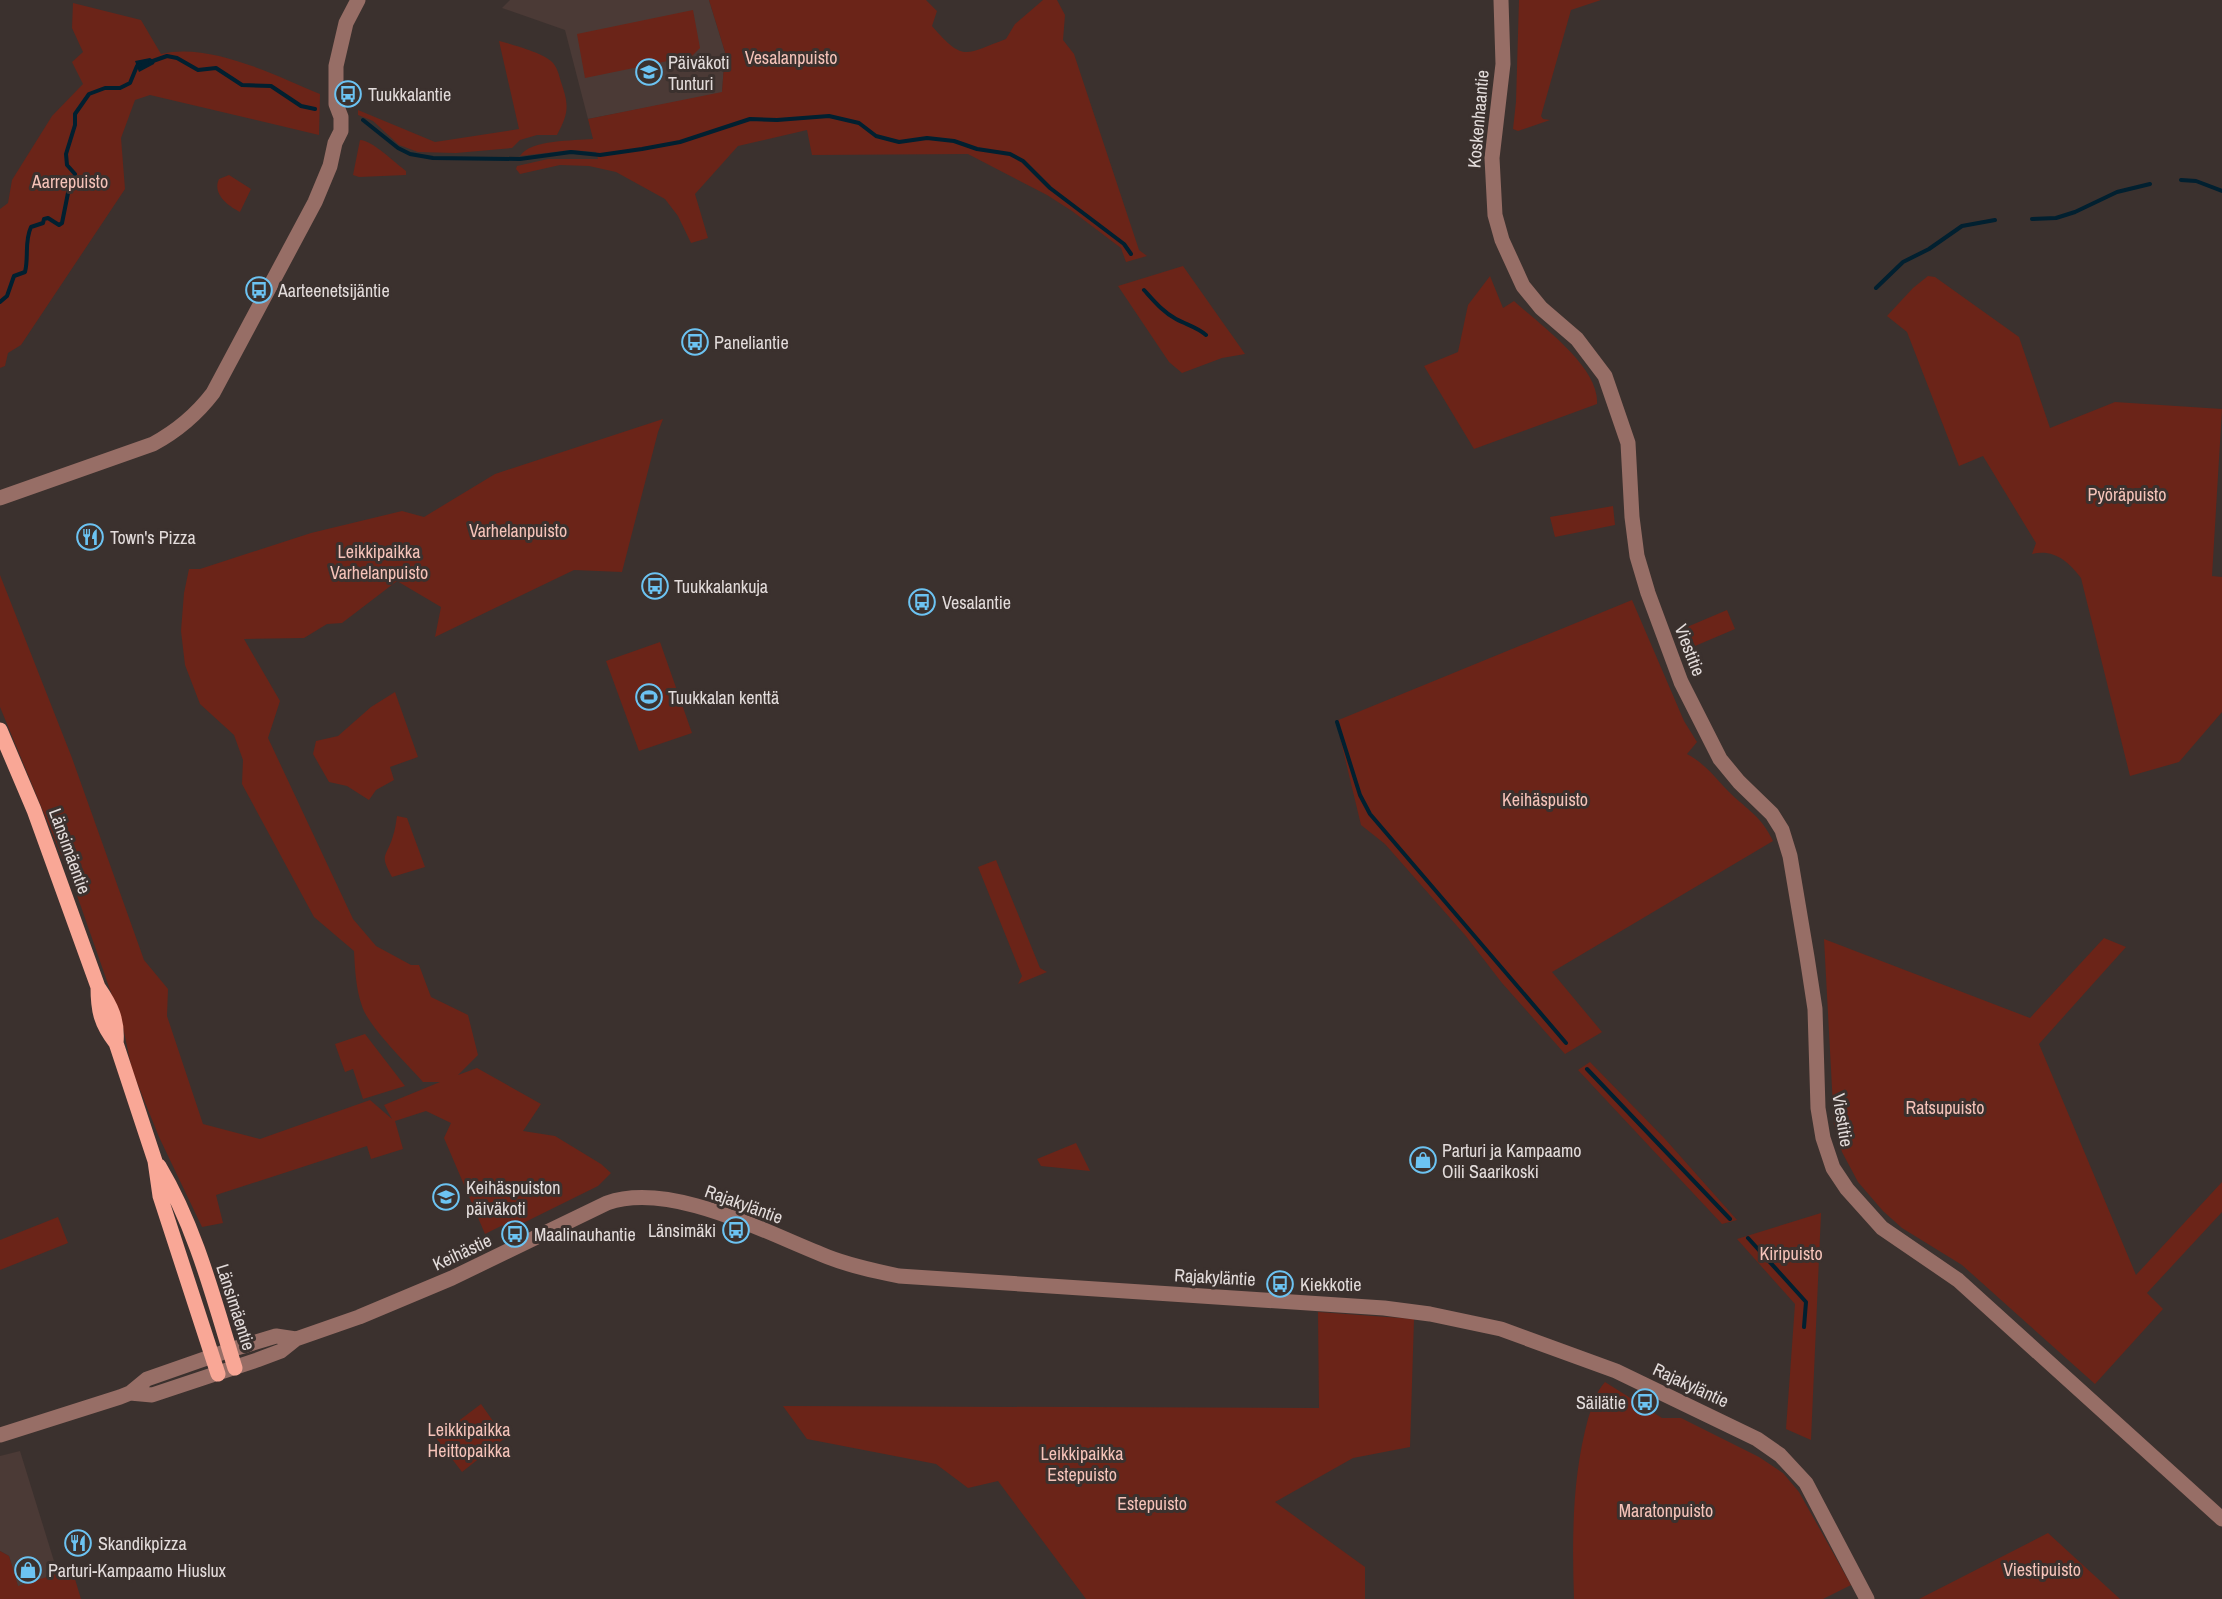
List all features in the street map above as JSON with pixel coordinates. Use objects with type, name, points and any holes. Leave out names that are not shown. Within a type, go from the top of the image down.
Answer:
[{"type":"main road","name":"Länsimäentie","points":[[0,730],[34,810],[98,987],[98,1007],[106,1030],[116,1043],[155,1161],[160,1196],[218,1374]]},
{"type":"main road","name":"Länsimäentie","points":[[155,1161],[180,1206],[204,1270],[235,1368]]},
{"type":"street","name":"Koskenhaantie","points":[[1501,0],[1503,64],[1492,158],[1495,215],[1508,257],[1523,286],[1541,308],[1588,351],[1605,376],[1613,395],[1628,443],[1637,556],[1648,593]]},
{"type":"street","points":[[0,498],[143,449],[170,434],[200,409],[213,393],[315,202],[330,166],[335,143],[331,131],[331,117],[336,104],[336,66],[346,22],[355,4]]},
{"type":"street","name":"Viestitie","points":[[1648,593],[1681,682],[1711,744],[1731,773],[1778,821],[1786,843],[1815,1009],[1818,1108],[1823,1138],[1833,1168],[1854,1198],[1882,1228],[1958,1280],[2222,1519]]},
{"type":"street","name":"Keihästie","points":[[130,1393],[152,1395],[281,1351],[296,1339],[359,1317],[452,1278],[608,1203],[622,1198],[641,1197]]},
{"type":"street","name":"Rajakyläntie","points":[[641,1197],[699,1206],[828,1257],[858,1267],[899,1276],[1384,1308],[1430,1314],[1501,1329],[1616,1371],[1757,1439],[1780,1455],[1806,1483],[1867,1599]]},
{"type":"street","name":"Keihästie","points":[[130,1393],[147,1379],[230,1350],[276,1336],[296,1339]]},
{"type":"street","points":[[0,1435],[130,1393]]},
{"type":"shaded area","name":"Päiväkoti Tunturi","points":[[510,0],[709,0],[725,52],[722,93],[588,119],[565,30],[502,8]]},
{"type":"shaded area","points":[[20,1451],[58,1574],[18,1587],[9,1556],[0,1551],[0,1456]]},
{"type":"green space","name":"Vesalanpuisto","points":[[709,0],[926,0],[937,11],[932,26],[951,46],[966,52],[1006,39],[1015,24],[1043,0],[1057,0],[1065,15],[1063,40],[1074,54],[1139,250],[1147,256],[1126,262],[1121,248],[1072,211],[1047,195],[968,154],[812,155],[807,130],[738,146],[695,194],[708,238],[691,243],[678,216],[665,199],[616,172],[589,166],[560,165],[520,174],[516,169],[517,166],[548,159],[598,159],[596,152],[571,150],[520,156],[533,146],[593,139],[588,119],[722,92],[725,52]]},
{"type":"green space","points":[[1519,0],[1601,0],[1571,10],[1541,116],[1543,119],[1550,120],[1518,131],[1513,129]]},
{"type":"green space","name":"Aarrepuisto","points":[[73,3],[141,20],[161,54],[180,51],[221,56],[263,70],[320,94],[319,135],[150,95],[135,100],[121,138],[125,189],[21,345],[8,353],[5,366],[0,368],[0,209],[8,203],[12,180],[52,116],[83,84],[72,62],[83,52],[72,28]]},
{"type":"green space","points":[[693,10],[700,48],[692,56],[585,78],[577,34]]},
{"type":"green space","points":[[499,41],[541,55],[555,65],[566,103],[566,115],[557,135],[537,135],[520,140],[512,148],[456,153],[418,152],[399,145],[373,121],[358,115],[358,110],[435,142],[519,129]]},
{"type":"green space","points":[[360,140],[383,152],[406,171],[406,175],[359,177],[353,175]]},
{"type":"green space","points":[[229,175],[251,189],[240,212],[226,203],[219,194],[217,184],[219,179]]},
{"type":"green space","points":[[1183,266],[1245,354],[1222,358],[1182,373],[1169,362],[1118,286]]},
{"type":"green space","points":[[1490,276],[1503,308],[1514,301],[1579,361],[1595,390],[1597,404],[1474,449],[1424,366],[1458,352],[1468,305]]},
{"type":"green space","name":"Pyöräpuisto","points":[[1928,276],[1935,277],[2019,337],[2050,428],[2115,402],[2222,409],[2212,576],[2222,577],[2222,712],[2179,762],[2130,776],[2081,578],[2071,566],[2054,555],[2032,554],[2036,543],[1983,456],[1959,466],[1907,332],[1887,316],[1913,288]]},
{"type":"green space","points":[[663,419],[622,572],[574,570],[435,637],[441,607],[397,581],[342,623],[327,624],[304,638],[244,639],[280,701],[268,738],[353,919],[376,946],[411,965],[419,965],[431,997],[468,1015],[478,1055],[458,1075],[477,1068],[541,1104],[523,1131],[555,1136],[601,1164],[611,1173],[598,1186],[505,1232],[503,1225],[485,1234],[444,1138],[451,1123],[426,1111],[395,1121],[403,1149],[371,1159],[367,1146],[216,1195],[223,1223],[202,1227],[159,1137],[132,1070],[123,1027],[72,881],[0,707],[0,575],[72,758],[144,960],[168,989],[167,1016],[203,1124],[260,1139],[370,1100],[392,1119],[384,1105],[440,1082],[423,1082],[372,1024],[360,1000],[354,951],[314,917],[242,784],[243,760],[234,735],[200,704],[185,665],[181,631],[184,593],[189,569],[200,569],[311,533],[402,511],[424,517],[495,474]]},
{"type":"green space","points":[[1613,506],[1615,525],[1555,537],[1550,517]]},
{"type":"green space","name":"Keihäspuisto","points":[[1632,600],[1684,721],[1697,742],[1687,754],[1702,764],[1755,815],[1773,841],[1552,972],[1602,1032],[1565,1054],[1385,844],[1361,825],[1336,721]]},
{"type":"green space","points":[[1727,610],[1735,629],[1695,646],[1687,627]]},
{"type":"green space","name":"Tuukkalan kenttä","points":[[660,642],[692,733],[639,751],[606,661]]},
{"type":"green space","points":[[395,692],[418,757],[390,767],[394,780],[376,790],[369,800],[347,786],[329,782],[313,754],[316,741],[338,736],[371,707]]},
{"type":"green space","points":[[397,816],[407,818],[425,867],[392,877],[385,856],[394,834]]},
{"type":"green space","points":[[996,860],[1040,968],[1047,972],[1018,984],[1022,976],[978,867]]},
{"type":"green space","name":"Ratsupuisto","points":[[2104,938],[2126,947],[2039,1044],[2136,1275],[2222,1182],[2222,1212],[2147,1293],[2163,1309],[2095,1384],[1962,1265],[1902,1228],[1883,1211],[1858,1182],[1842,1152],[1834,1125],[1824,939],[2030,1018]]},
{"type":"green space","points":[[365,1034],[405,1086],[363,1099],[353,1069],[345,1072],[335,1044]]},
{"type":"green space","points":[[1590,1062],[1665,1139],[1737,1220],[1722,1224],[1578,1070]]},
{"type":"green space","points":[[1076,1143],[1090,1171],[1041,1166],[1037,1159]]},
{"type":"green space","name":"Kiripuisto","points":[[1821,1213],[1811,1440],[1786,1429],[1795,1304],[1737,1239]]},
{"type":"green space","points":[[58,1217],[68,1243],[0,1270],[0,1240]]},
{"type":"green space","name":"Estepuisto","points":[[1318,1312],[1414,1319],[1410,1447],[1353,1458],[1275,1502],[1365,1567],[1365,1599],[1086,1599],[998,1481],[968,1488],[936,1464],[807,1439],[783,1406],[1319,1408]]},
{"type":"green space","name":"Maratonpuisto","points":[[1605,1382],[1662,1418],[1681,1418],[1759,1457],[1783,1473],[1799,1492],[1851,1585],[1823,1599],[1574,1599],[1573,1531],[1579,1464],[1588,1419],[1597,1395]]},
{"type":"green space","name":"Leikkipaikka Heittopaikka","points":[[481,1404],[505,1438],[462,1472],[436,1438]]},
{"type":"green space","name":"Viestipuisto","points":[[2048,1533],[2120,1599],[1919,1599]]},
{"type":"green space","points":[[0,1551],[9,1556],[18,1586],[72,1569],[81,1599],[0,1599]]},
{"type":"water","points":[[150,58],[155,61],[154,64],[139,72],[135,61]]},
{"type":"waterway","points":[[150,62],[167,56],[177,58],[198,70],[216,68],[242,85],[271,86],[301,106],[315,109]]},
{"type":"waterway","points":[[0,302],[7,296],[14,276],[25,272],[31,227],[43,223],[44,219],[48,218],[59,225],[62,223],[68,193],[75,174],[67,165],[66,154],[75,125],[75,114],[89,94],[105,88],[120,88],[130,83],[137,66],[140,65]]},
{"type":"waterway","points":[[363,120],[398,148],[410,154],[433,158],[520,159],[571,152],[600,155],[642,149],[680,142],[750,119],[777,120],[829,116],[859,123],[876,136],[899,142],[927,138],[954,141],[977,149],[1010,154],[1023,161],[1050,188],[1124,244],[1131,254]]},
{"type":"waterway","points":[[2181,180],[2196,181],[2222,191]]},
{"type":"waterway","points":[[2032,219],[2056,218],[2075,212],[2117,192],[2150,184]]},
{"type":"waterway","points":[[1876,288],[1903,262],[1929,249],[1962,226],[1995,220]]},
{"type":"waterway","points":[[1144,290],[1167,313],[1206,335]]},
{"type":"waterway","points":[[1337,722],[1360,795],[1370,814],[1566,1043]]},
{"type":"waterway","points":[[1587,1069],[1730,1219]]},
{"type":"waterway","points":[[1748,1238],[1806,1302],[1804,1327]]},
{"type":"place","name":"Päiväkoti Tunturi","points":[[649,72]]},
{"type":"place","name":"Tuukkalantie","points":[[348,94]]},
{"type":"place","name":"Aarteenetsijäntie","points":[[259,290]]},
{"type":"place","name":"Paneliantie","points":[[695,342]]},
{"type":"place","name":"Town's Pizza","points":[[90,537]]},
{"type":"place","name":"Tuukkalankuja","points":[[655,586]]},
{"type":"place","name":"Vesalantie","points":[[922,602]]},
{"type":"place","name":"Tuukkalan kenttä","points":[[649,697]]},
{"type":"place","name":"Parturi ja Kampaamo Oili Saarikoski","points":[[1423,1160]]},
{"type":"place","name":"Keihäspuiston päiväkoti","points":[[446,1197]]},
{"type":"place","name":"Länsimäki","points":[[736,1230]]},
{"type":"place","name":"Maalinauhantie","points":[[515,1234]]},
{"type":"place","name":"Kiekkotie","points":[[1280,1284]]},
{"type":"place","name":"Säilätie","points":[[1645,1402]]},
{"type":"place","name":"Skandikpizza","points":[[78,1543]]},
{"type":"place","name":"Parturi-Kampaamo Hiuslux","points":[[28,1570]]},
{"type":"park label","name":"Varhelanpuisto","points":[[518,530]]},
{"type":"park label","name":"Leikkipaikka Varhelanpuisto","points":[[379,561]]},
{"type":"park label","name":"Leikkipaikka Estepuisto","points":[[1082,1463]]}]
